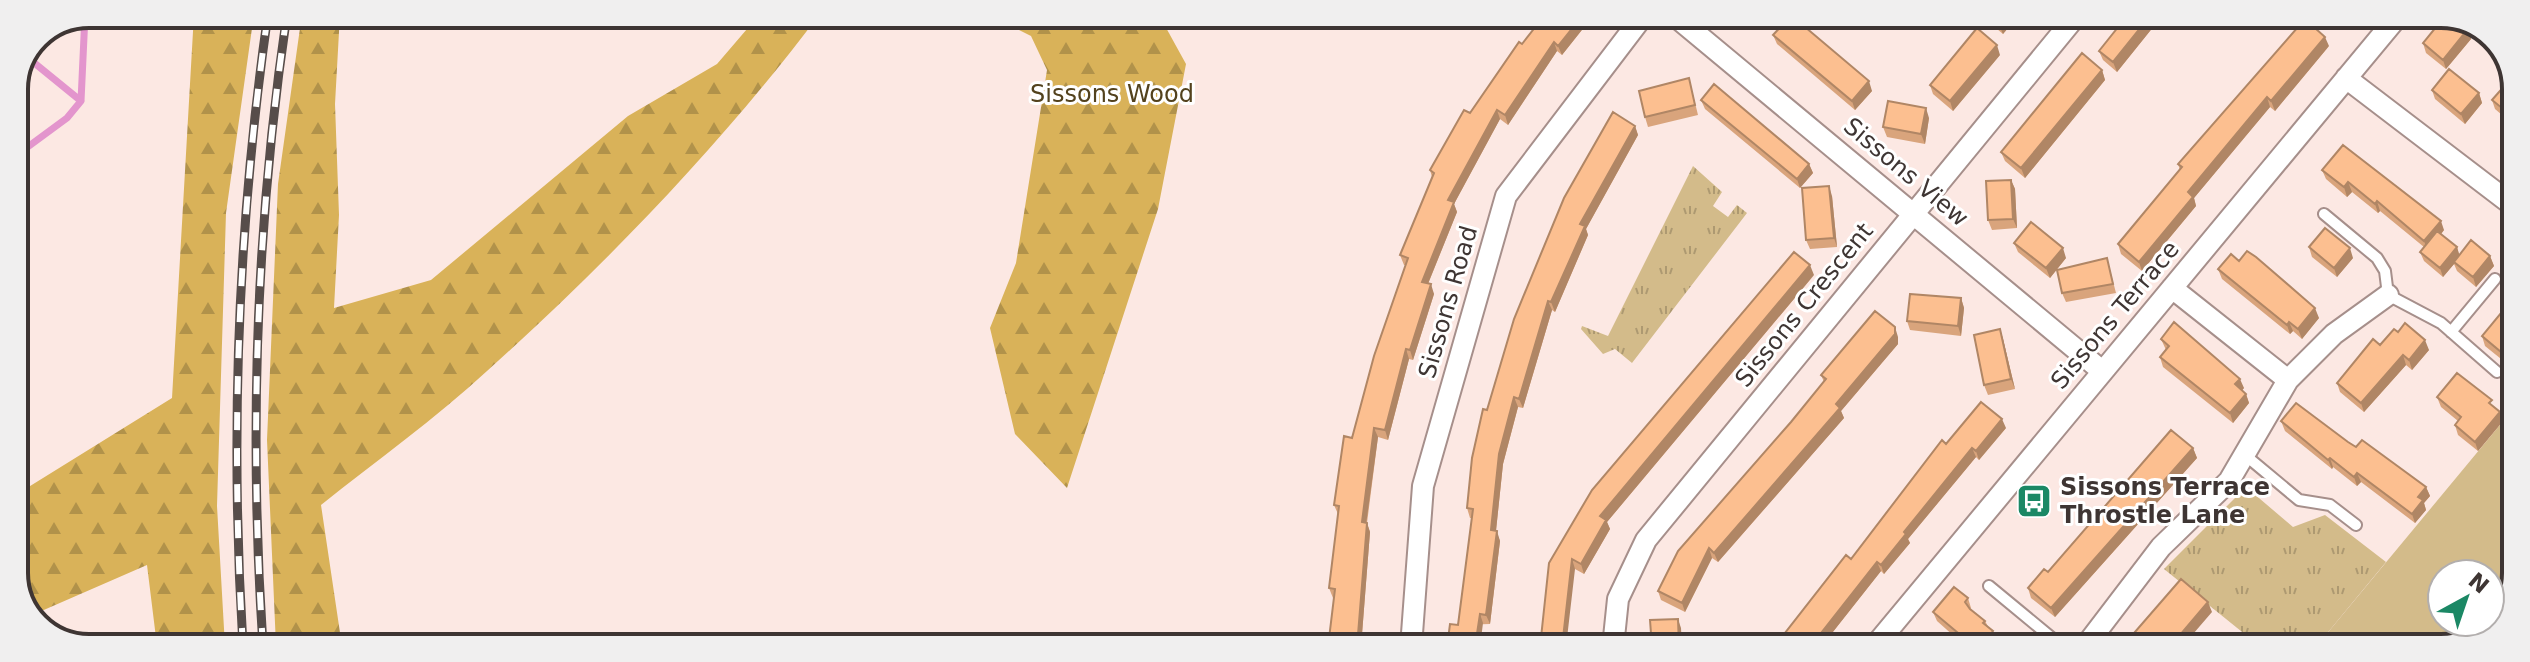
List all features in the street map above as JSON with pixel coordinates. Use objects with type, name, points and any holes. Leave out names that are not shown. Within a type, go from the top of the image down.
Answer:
[{"type":"street","name":"Sissons Road","points":[[1412,634],[1423,486],[1506,196],[1634,28]]},
{"type":"street","name":"Sissons View","points":[[1690,28],[1914,211],[2102,371]]},
{"type":"street","name":"Sissons Crescent","points":[[1614,634],[1618,599],[1646,540],[2066,28]]},
{"type":"street","name":"Sissons Terrace","points":[[1885,634],[2388,28]]},
{"type":"street","points":[[2346,78],[2502,192]]},
{"type":"street","points":[[2172,288],[2288,380]]},
{"type":"street","points":[[2095,634],[2161,547],[2209,503],[2245,455],[2288,380],[2334,334],[2388,295]]},
{"type":"lane","points":[[2324,214],[2377,258],[2385,271],[2388,295],[2418,308],[2497,372]]},
{"type":"lane","points":[[2451,332],[2495,279]]},
{"type":"lane","points":[[2245,455],[2299,500],[2330,505],[2356,525]]},
{"type":"lane","points":[[1989,586],[2047,634]]},
{"type":"green space","points":[[193,28],[252,28],[226,213],[217,506],[224,634],[156,634],[147,565],[41,611],[33,597],[28,577],[28,487],[172,398]]},
{"type":"green space","points":[[300,28],[339,28],[335,104],[339,215],[334,308],[431,280],[628,116],[717,64],[748,28],[809,28],[703,156],[576,288],[467,389],[321,505],[340,634],[275,634],[267,440],[278,184]]},
{"type":"green space","name":"Sissons Wood","points":[[1015,28],[1166,28],[1186,64],[1158,209],[1067,488],[1015,434],[990,328],[1016,263],[1047,70],[1031,36]]},
{"type":"green space","points":[[1693,166],[1722,192],[1713,206],[1728,217],[1737,205],[1747,213],[1632,363],[1615,349],[1603,354],[1581,329],[1582,326],[1608,336]]},
{"type":"green space","points":[[2502,422],[2502,558],[2426,558],[2426,634],[2327,634]]},
{"type":"green space","points":[[2246,487],[2293,527],[2325,515],[2386,562],[2327,634],[2245,634],[2164,569]]},
{"type":"building","points":[[1535,28],[1572,28],[1558,46],[1554,42],[1505,115],[1497,110],[1448,200],[1454,202],[1422,282],[1431,284],[1410,350],[1406,349],[1385,430],[1374,428],[1362,522],[1367,523],[1358,634],[1330,634],[1335,589],[1329,588],[1339,506],[1334,505],[1344,436],[1352,438],[1374,356],[1408,258],[1400,255],[1434,173],[1430,170],[1464,110],[1470,113],[1519,42],[1522,44]]},
{"type":"building","points":[[1780,28],[1806,28],[1869,81],[1852,101],[1773,35]]},
{"type":"building","points":[[1977,28],[1997,45],[1950,101],[1930,85]]},
{"type":"building","points":[[2117,28],[2140,28],[2113,62],[2099,51]]},
{"type":"building","points":[[2297,28],[2315,28],[2325,37],[2271,101],[2267,97],[2188,192],[2193,197],[2139,262],[2118,244],[2182,167],[2178,164]]},
{"type":"building","points":[[2435,28],[2465,33],[2443,60],[2423,43]]},
{"type":"building","points":[[2082,53],[2102,70],[2021,168],[2001,152]]},
{"type":"building","points":[[2449,69],[2479,93],[2461,114],[2432,90]]},
{"type":"building","points":[[1689,78],[1695,105],[1645,117],[1639,91]]},
{"type":"building","points":[[1714,84],[1809,164],[1797,179],[1701,100]]},
{"type":"building","points":[[2502,89],[2502,108],[2492,100]]},
{"type":"building","points":[[1888,101],[1926,108],[1921,134],[1883,127]]},
{"type":"building","points":[[1613,112],[1635,126],[1580,224],[1585,226],[1551,302],[1548,301],[1519,399],[1514,397],[1499,454],[1491,530],[1497,531],[1486,615],[1480,614],[1477,634],[1449,634],[1450,624],[1458,625],[1473,509],[1467,508],[1472,458],[1483,409],[1487,410],[1514,319],[1564,198]]},
{"type":"building","points":[[2343,145],[2441,221],[2424,241],[2377,201],[2375,204],[2348,182],[2344,187],[2322,170]]},
{"type":"building","points":[[2011,180],[2013,219],[1988,220],[1986,181]]},
{"type":"building","points":[[1829,186],[1834,238],[1806,240],[1802,188]]},
{"type":"building","points":[[2031,222],[2063,248],[2046,268],[2014,243]]},
{"type":"building","points":[[2325,228],[2350,248],[2334,268],[2309,247]]},
{"type":"building","points":[[2437,231],[2457,247],[2440,268],[2420,252]]},
{"type":"building","points":[[2471,240],[2490,256],[2473,277],[2454,262]]},
{"type":"building","points":[[2247,251],[2315,308],[2298,329],[2289,322],[2287,325],[2218,269],[2231,254],[2239,261]]},
{"type":"building","points":[[1794,252],[1810,265],[1600,516],[1606,520],[1581,564],[1572,559],[1563,634],[1541,634],[1549,563],[1592,490]]},
{"type":"building","points":[[2107,258],[2113,284],[2062,293],[2057,270]]},
{"type":"building","points":[[1910,294],[1961,298],[1958,326],[1907,321]]},
{"type":"building","points":[[1875,311],[1895,327],[1895,334],[1836,404],[1840,408],[1714,553],[1709,548],[1682,603],[1658,591],[1678,551],[1791,422],[1826,379],[1821,375]]},
{"type":"building","points":[[2502,312],[2502,353],[2482,336]]},
{"type":"building","points":[[2174,322],[2240,379],[2235,384],[2246,394],[2230,413],[2160,357],[2169,346],[2161,339]]},
{"type":"building","points":[[2405,323],[2425,340],[2409,360],[2403,355],[2361,403],[2337,383],[2373,339],[2380,345],[2394,329],[2398,332]]},
{"type":"building","points":[[2000,329],[2011,379],[1984,385],[1974,335]]},
{"type":"building","points":[[2457,373],[2492,400],[2489,403],[2500,412],[2475,442],[2455,425],[2461,417],[2437,397]]},
{"type":"building","points":[[1981,402],[2002,419],[1976,451],[1972,448],[1881,565],[1877,562],[1820,634],[1784,634],[1846,555],[1851,559],[1942,440],[1946,444]]},
{"type":"building","points":[[2296,403],[2356,447],[2362,440],[2426,487],[2418,497],[2423,500],[2412,514],[2357,473],[2354,477],[2330,458],[2328,460],[2281,421]]},
{"type":"building","points":[[2171,430],[2193,448],[2051,608],[2028,588],[2044,569],[2048,572]]},
{"type":"building","points":[[2181,579],[2208,602],[2181,634],[2133,634]]},
{"type":"building","points":[[1954,587],[1968,598],[1965,602],[1970,609],[1993,631],[1991,634],[1957,634],[1933,612]]},
{"type":"building","points":[[1678,619],[1679,634],[1651,634],[1650,620]]},
{"type":"waterway","points":[[28,147],[67,118],[81,101],[84,28]]},
{"type":"waterway","points":[[34,63],[81,101]]},
{"type":"railway","points":[[242,634],[237,488],[239,329],[250,171],[266,28]]},
{"type":"railway","points":[[262,634],[256,488],[258,330],[268,171],[285,28]]},
{"type":"place","name":"Sissons Terrace Throstle Lane","points":[[2034,501]]}]
